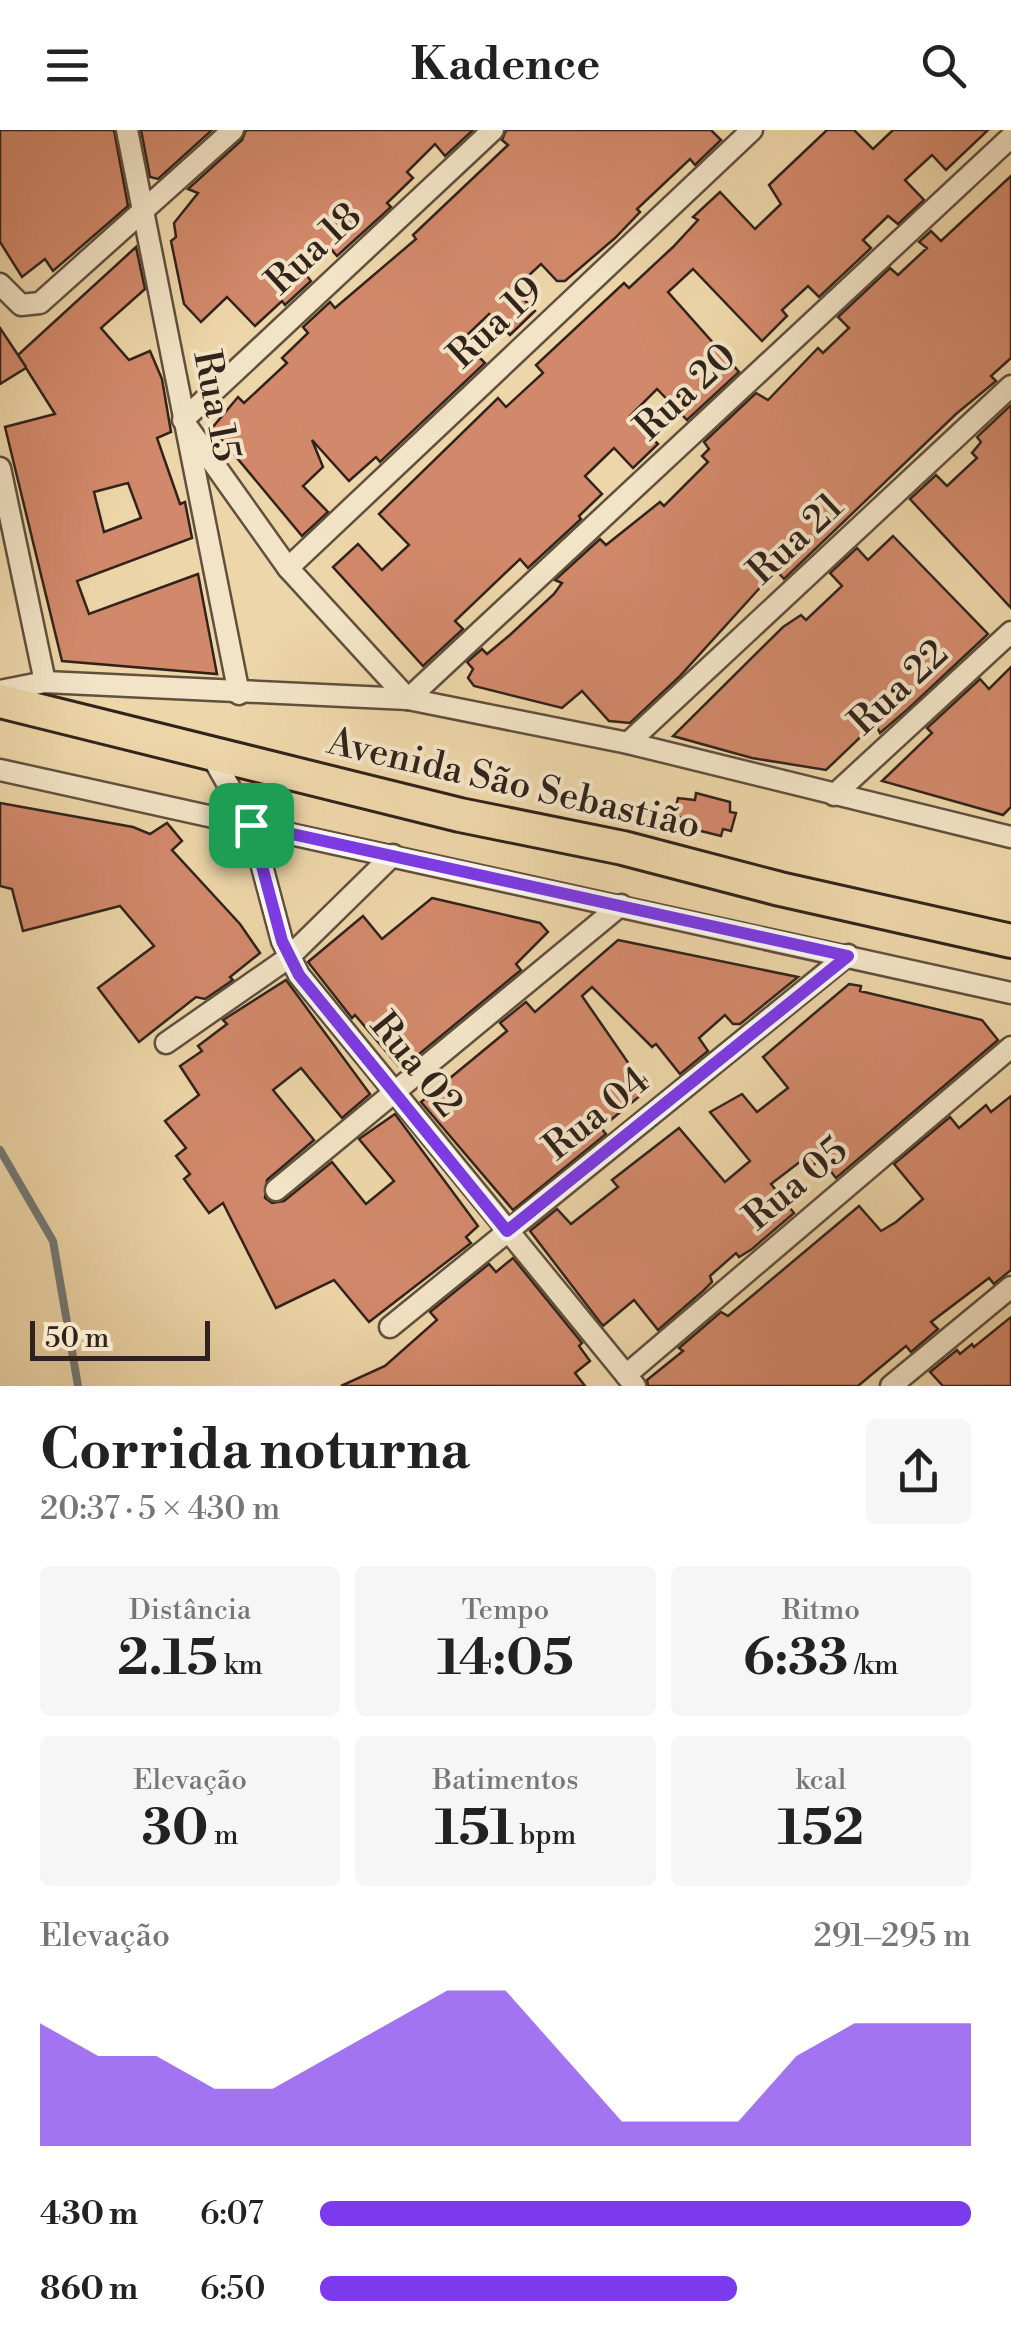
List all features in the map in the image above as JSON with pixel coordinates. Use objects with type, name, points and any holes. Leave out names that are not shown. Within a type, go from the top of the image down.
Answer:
[{"type":"main road","name":"Avenida São Sebastião","points":[[0,701],[460,815],[623,848],[780,889],[1011,941]]},
{"type":"street","name":"Rua 15","points":[[127,130],[239,694]]},
{"type":"street","points":[[0,284],[21,305],[40,303],[144,214],[233,130]]},
{"type":"street","name":"Rua 18","points":[[183,420],[493,130]]},
{"type":"street","name":"Rua 19","points":[[288,568],[752,130]]},
{"type":"street","name":"Rua 20","points":[[408,699],[1011,137]]},
{"type":"street","name":"Rua 21","points":[[628,743],[1011,386]]},
{"type":"street","points":[[183,420],[288,568],[408,699]]},
{"type":"street","points":[[0,468],[44,682]]},
{"type":"street","name":"Rua 22","points":[[834,795],[1011,632]]},
{"type":"street","name":"Avenida São Sebastião","points":[[0,691],[44,682],[408,699],[628,743],[1011,837]]},
{"type":"street","name":"Rua 02","points":[[208,752],[251,825],[288,958],[394,1094],[631,1380]]},
{"type":"street","points":[[0,770],[1011,993]]},
{"type":"street","points":[[166,1042],[288,958],[393,856]]},
{"type":"street","points":[[276,1190],[621,905]]},
{"type":"street","name":"Rua 04","points":[[390,1327],[848,956]]},
{"type":"street","name":"Rua 05","points":[[631,1380],[1011,1047]]},
{"type":"street","points":[[891,1386],[1011,1287]]},
{"type":"building","points":[[0,130],[114,130],[128,206],[53,271],[45,259],[22,277],[0,242]]},
{"type":"building","points":[[141,130],[212,130],[158,179],[150,177]]},
{"type":"building","points":[[246,130],[473,130],[445,156],[435,144],[407,172],[413,178],[387,203],[391,207],[337,256],[329,247],[303,271],[311,281],[285,305],[282,301],[255,326],[227,297],[201,322],[184,304],[171,241],[176,237],[174,223],[198,193],[188,189],[242,140]]},
{"type":"building","points":[[506,130],[711,130],[721,140],[695,165],[690,159],[637,209],[640,212],[615,238],[565,281],[557,281],[541,264],[514,289],[535,311],[510,335],[489,314],[462,340],[485,363],[380,462],[376,457],[349,481],[312,440],[323,467],[303,486],[328,512],[302,536],[212,428],[238,397],[244,403],[287,363],[282,358],[308,333],[303,327],[330,302],[335,308],[416,239],[413,235],[508,145],[502,140]]},
{"type":"building","points":[[827,130],[854,130],[873,149],[893,130],[988,130],[946,170],[932,155],[905,180],[924,200],[898,224],[888,216],[863,240],[871,248],[819,297],[808,286],[782,310],[787,316],[762,341],[693,269],[668,292],[739,372],[687,420],[657,389],[630,416],[658,444],[633,468],[614,448],[585,476],[602,494],[579,516],[581,519],[528,568],[520,559],[455,621],[463,629],[423,666],[333,567],[358,544],[382,570],[409,545],[379,514],[498,398],[506,407],[543,373],[536,365],[624,283],[629,288],[673,247],[698,220],[693,217],[720,192],[755,229],[781,204],[769,185]]},
{"type":"building","points":[[1011,176],[1011,358],[991,376],[996,381],[956,414],[784,579],[776,570],[679,677],[630,723],[609,721],[582,691],[562,708],[474,686],[468,678],[473,669],[467,662],[482,649],[487,654],[511,634],[554,594],[562,583],[555,580],[600,539],[606,545],[660,502],[664,506],[708,462],[702,456],[709,449],[704,442],[756,393],[768,400],[818,348],[823,353],[849,328],[838,317],[890,268],[898,275],[927,248],[919,242],[931,231],[941,241]]},
{"type":"building","points":[[136,247],[145,289],[101,328],[129,360],[150,351],[162,379],[171,432],[157,438],[180,504],[185,502],[192,538],[77,581],[89,614],[198,574],[217,674],[62,661],[5,427],[55,414],[26,368],[0,384],[0,328],[18,355]],"holes":[[[128,483],[141,518],[104,532],[94,492]]]},
{"type":"building","points":[[1011,405],[1011,608],[910,499],[936,475],[947,486],[977,458],[972,453],[981,442],[977,437]]},
{"type":"building","points":[[893,536],[988,634],[908,709],[880,733],[875,723],[826,770],[752,758],[673,736],[783,627],[801,615],[806,620],[842,586],[830,573],[857,548],[868,560]]},
{"type":"building","points":[[1011,667],[1011,807],[1003,815],[882,781],[932,733],[927,728],[980,679],[989,689]]},
{"type":"building","points":[[696,793],[730,802],[730,812],[736,813],[731,831],[723,829],[721,836],[685,827],[687,820],[674,815],[678,798],[695,800]]},
{"type":"building","points":[[0,803],[133,827],[150,834],[167,823],[182,841],[172,850],[240,924],[260,953],[230,977],[233,980],[205,999],[196,997],[139,1042],[98,988],[154,946],[120,906],[23,931],[12,889],[0,886]]},
{"type":"building","points":[[432,898],[540,923],[548,932],[516,964],[521,970],[401,1069],[355,1015],[352,1018],[308,962],[363,916],[382,939]]},
{"type":"building","points":[[618,940],[798,977],[740,1024],[733,1024],[725,1015],[699,1038],[708,1051],[680,1074],[656,1044],[652,1047],[592,987],[582,996],[647,1090],[601,1128],[606,1134],[513,1210],[421,1102],[507,1031],[500,1023],[526,1002],[535,1012]]},
{"type":"building","points":[[286,980],[370,1094],[342,1118],[301,1068],[273,1090],[314,1140],[267,1180],[265,1198],[272,1203],[284,1201],[332,1162],[366,1204],[394,1181],[359,1139],[395,1114],[478,1226],[466,1237],[471,1243],[369,1322],[334,1280],[276,1308],[223,1203],[209,1213],[184,1179],[190,1174],[176,1156],[186,1148],[165,1121],[199,1095],[180,1066],[202,1051],[198,1046],[227,1024],[223,1020]]},
{"type":"building","points":[[849,984],[861,986],[860,991],[982,1020],[998,1040],[836,1178],[821,1159],[807,1170],[801,1161],[771,1184],[794,1213],[752,1249],[739,1257],[736,1253],[710,1276],[712,1282],[703,1291],[658,1330],[634,1300],[603,1326],[530,1231],[557,1209],[571,1224],[618,1187],[612,1180],[679,1128],[725,1182],[750,1161],[710,1112],[742,1094],[757,1112],[788,1088],[763,1057]]},
{"type":"building","points":[[1011,1096],[1011,1270],[994,1284],[989,1278],[931,1322],[938,1329],[911,1352],[906,1346],[858,1386],[648,1386],[647,1380],[683,1351],[679,1348],[721,1312],[728,1316],[859,1206],[881,1231],[896,1222],[923,1199],[894,1164],[950,1117],[959,1128],[986,1105],[991,1112]]},
{"type":"building","points":[[513,1258],[582,1343],[579,1346],[590,1361],[575,1373],[585,1386],[341,1386],[385,1366],[437,1320],[430,1312],[489,1264],[496,1272]]},
{"type":"building","points":[[1011,1317],[1011,1386],[943,1386],[930,1372],[957,1350],[960,1354],[972,1344],[974,1347]]},
{"type":"waterway","points":[[0,1150],[53,1241],[78,1386]]},
{"type":"route","points":[[251,825],[848,956],[507,1231],[288,958],[251,825]]}]
